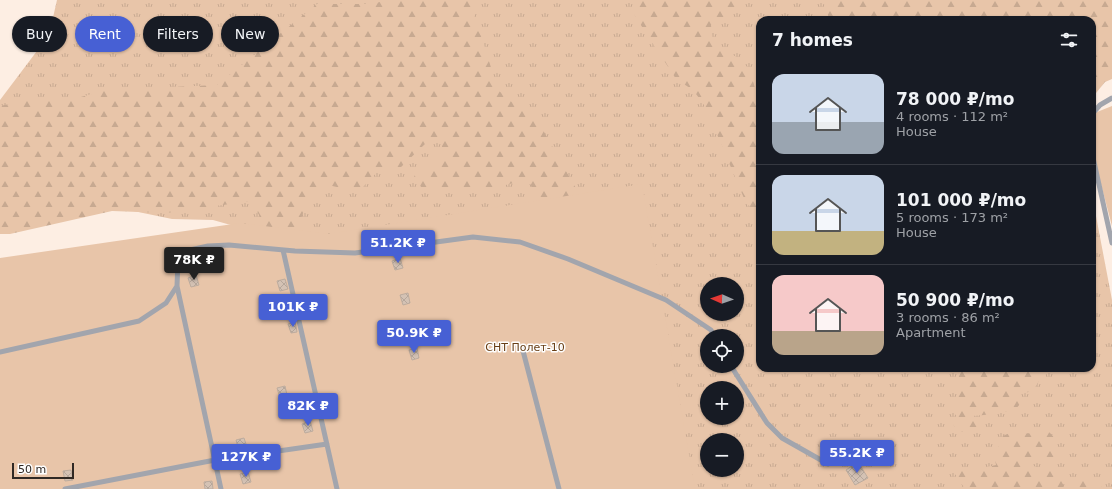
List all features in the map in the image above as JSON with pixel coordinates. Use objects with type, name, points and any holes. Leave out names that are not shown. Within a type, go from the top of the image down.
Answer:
[{"type":"lane","points":[[1096,110],[1100,105],[1112,98]]},
{"type":"lane","points":[[1096,169],[1110,227],[1112,243]]},
{"type":"lane","points":[[222,489],[177,286],[178,260],[190,250],[208,246],[229,245],[283,250],[356,253],[473,237],[520,242],[568,259],[666,300],[710,329]]},
{"type":"lane","points":[[283,250],[337,489]]},
{"type":"lane","points":[[0,352],[139,321],[166,303],[177,286]]},
{"type":"lane","points":[[522,347],[559,489]]},
{"type":"lane","points":[[735,373],[767,423],[782,438],[828,464]]},
{"type":"lane","points":[[65,489],[215,460],[327,444]]},
{"type":"lane","points":[[102,482],[104,489]]},
{"type":"green space","points":[[57,0],[1112,0],[1096,16],[756,16],[756,372],[1096,372],[1096,216],[1112,300],[1112,489],[577,489],[358,245],[252,231],[213,220],[172,219],[114,207],[0,222],[0,100],[36,52],[67,52],[67,16],[53,16]]},
{"type":"green space","points":[[386,0],[470,0],[498,90],[512,102],[530,107],[600,231],[542,215],[529,180],[476,191],[423,190],[414,176],[444,156],[440,138],[425,144],[400,168],[381,168],[358,192],[324,184],[310,194],[298,227],[283,236],[267,229],[251,201],[166,213],[112,211],[10,234],[0,234],[0,106],[32,99],[70,100],[106,90],[217,85],[258,52],[279,52],[279,35],[317,4],[373,4]]},
{"type":"green space","points":[[632,0],[744,0],[744,7],[711,25],[713,44],[742,61],[750,73],[755,90],[756,212],[746,203],[705,106],[693,90],[676,79],[635,16]]},
{"type":"green space","points":[[825,0],[1112,0],[1112,79],[1105,82],[1096,93],[1096,16],[828,16],[824,6]]},
{"type":"green space","points":[[1112,106],[1112,226],[1096,165],[1096,112]]},
{"type":"green space","name":"СНТ Полет-10","points":[[642,184],[695,489],[0,489],[0,258],[240,223],[328,234]]},
{"type":"green space","points":[[959,372],[1046,372],[1045,378],[1039,380],[1036,387],[1028,392],[1017,395],[1020,404],[1015,410],[972,416],[969,418],[973,419],[977,426],[974,431],[963,432],[955,430],[953,422],[958,419],[955,414],[959,409],[957,396]]},
{"type":"green space","points":[[1041,431],[1049,432],[1054,437],[1053,447],[1061,451],[1061,459],[1049,464],[1034,459],[1026,463],[1031,466],[1047,468],[1053,473],[1063,475],[1063,489],[965,489],[955,474],[964,468],[978,471],[982,468],[996,465],[995,457],[1003,436],[1017,432],[1036,433]]},
{"type":"green space","points":[[1080,479],[1094,480],[1102,485],[1101,489],[1065,489]]},
{"type":"building","points":[[400,258],[403,268],[395,270],[392,261]]},
{"type":"building","points":[[196,275],[199,285],[191,287],[188,278]]},
{"type":"building","points":[[285,279],[288,289],[280,291],[277,281]]},
{"type":"building","points":[[408,293],[410,303],[403,305],[400,295]]},
{"type":"building","points":[[295,322],[297,332],[291,333],[288,324]]},
{"type":"building","points":[[417,348],[419,358],[412,360],[409,350]]},
{"type":"building","points":[[285,386],[287,395],[280,398],[277,388]]},
{"type":"building","points":[[310,421],[313,431],[305,433],[302,424]]},
{"type":"building","points":[[244,438],[247,447],[239,450],[236,440]]},
{"type":"building","points":[[858,462],[868,478],[855,485],[846,470]]},
{"type":"building","points":[[71,470],[73,480],[65,481],[63,471]]},
{"type":"building","points":[[248,472],[251,482],[243,484],[240,474]]},
{"type":"building","points":[[212,481],[213,489],[205,489],[204,482]]}]
